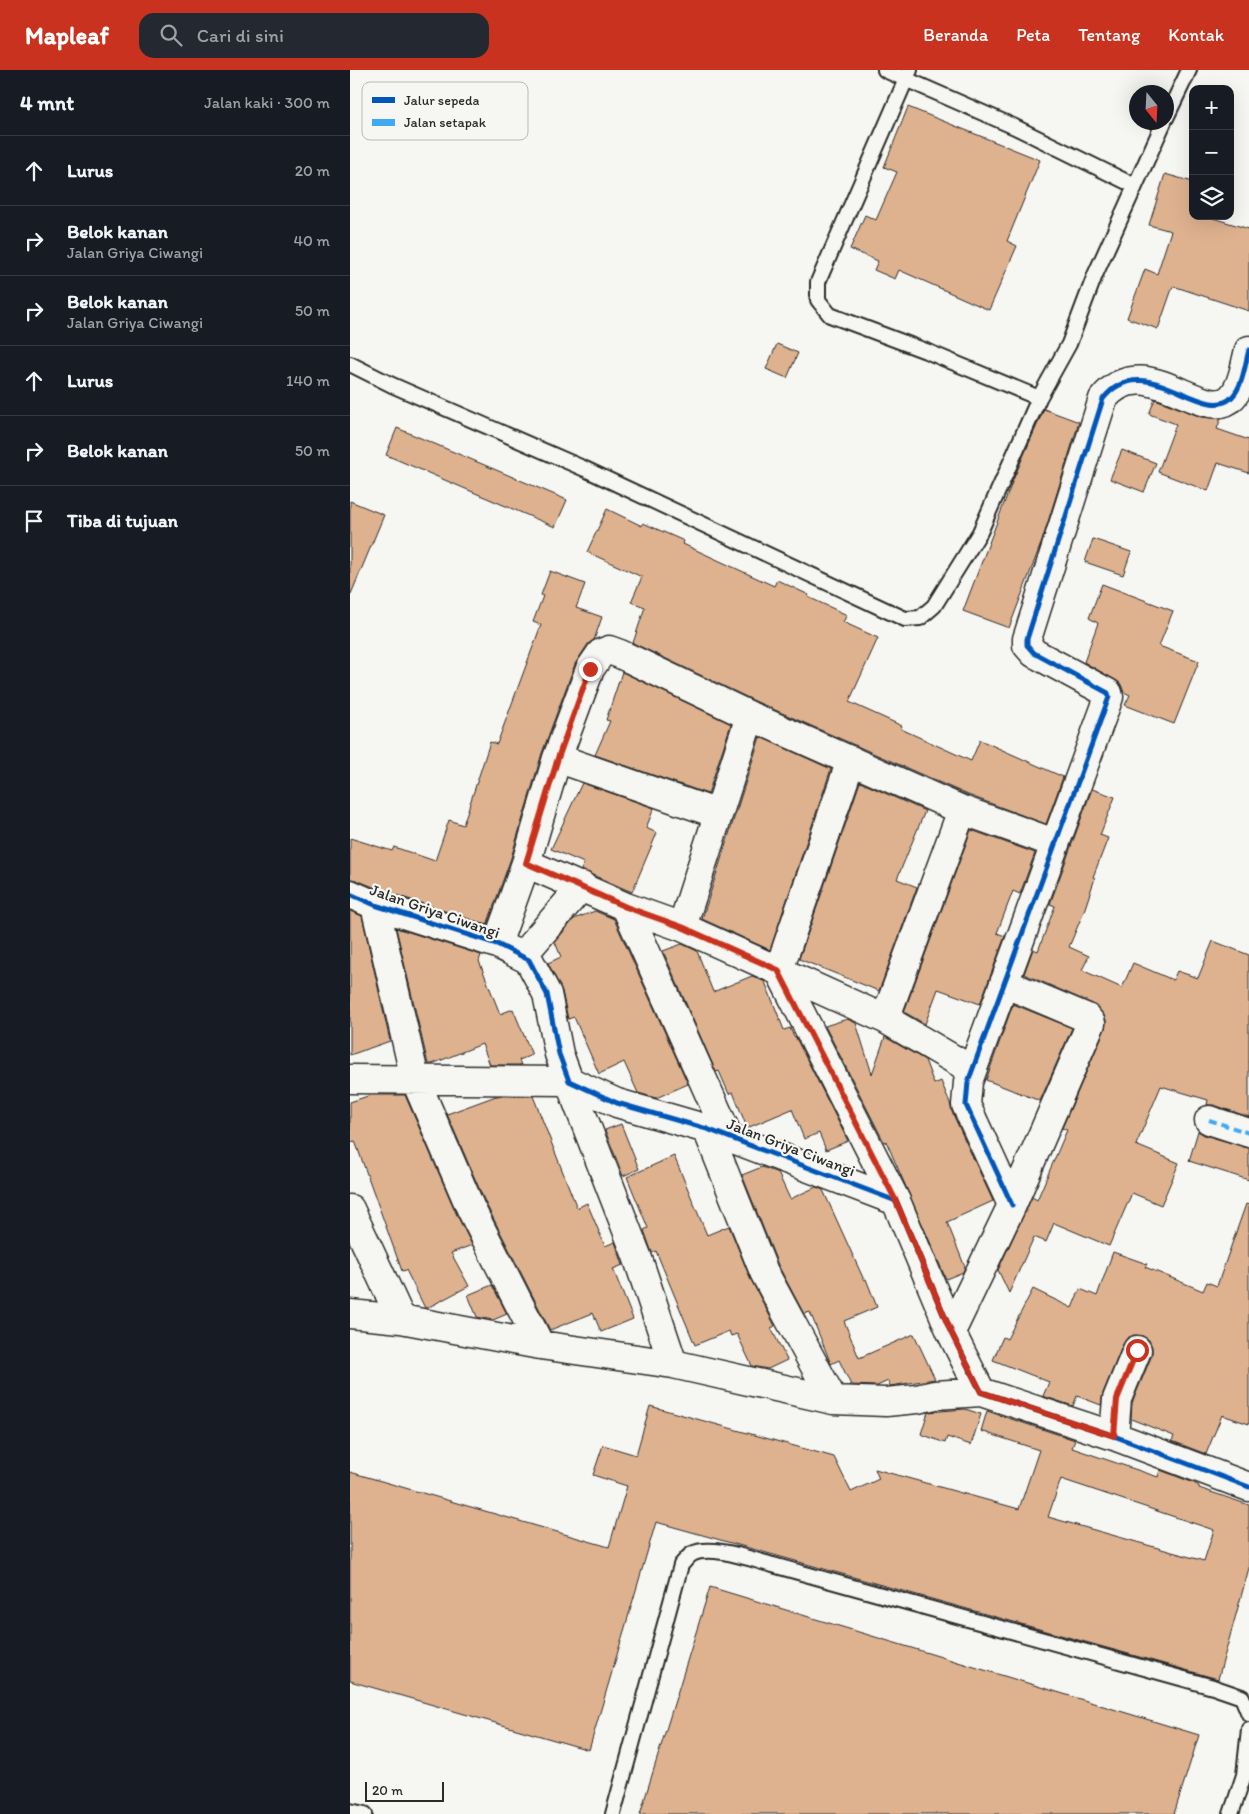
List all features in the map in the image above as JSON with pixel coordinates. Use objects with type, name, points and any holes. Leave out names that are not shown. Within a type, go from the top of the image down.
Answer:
[{"type":"street","points":[[1012,1204],[966,1105],[968,1082],[1109,695],[1034,653],[1027,645],[1027,639],[1103,399],[1111,388],[1125,381],[1138,379],[1204,401],[1220,403],[1233,396],[1237,389],[1249,350]]},
{"type":"street","points":[[497,944],[526,863],[558,758],[590,669],[601,653],[609,650],[750,716],[962,810],[1054,843]]},
{"type":"street","points":[[682,927],[750,716]]},
{"type":"street","points":[[558,758],[718,814]]},
{"type":"street","points":[[850,760],[778,970],[896,1201],[951,1332],[981,1392]]},
{"type":"street","points":[[885,1019],[962,810]]},
{"type":"street","points":[[526,863],[582,886],[626,907],[682,927],[885,1019],[972,1070]]},
{"type":"street","points":[[522,956],[582,886]]},
{"type":"street","name":"Jalan Griya Ciwangi","points":[[350,894],[374,905],[497,944],[528,960],[547,994],[559,1054],[569,1081],[617,1103],[717,1132],[896,1201]]},
{"type":"street","points":[[374,905],[415,1079],[471,1209],[540,1345]]},
{"type":"street","points":[[626,907],[717,1132],[764,1272],[834,1400]]},
{"type":"street","points":[[951,1332],[1012,1204],[1091,1023],[1087,1018],[1004,983]]},
{"type":"street","points":[[350,1079],[569,1081],[637,1256],[673,1364]]},
{"type":"street","points":[[1209,1120],[1249,1133]]},
{"type":"street","points":[[350,1209],[401,1318]]},
{"type":"street","points":[[350,1314],[401,1318],[540,1345],[673,1364],[834,1400],[886,1402],[935,1395],[981,1392],[1114,1436],[1249,1487]]},
{"type":"street","points":[[1114,1436],[1117,1399],[1137,1350]]},
{"type":"lane","points":[[885,70],[908,74],[1135,186]]},
{"type":"lane","points":[[1174,101],[1189,70]]},
{"type":"lane","points":[[908,74],[818,282],[818,300],[830,315],[1040,398]]},
{"type":"lane","points":[[350,364],[392,385],[585,469],[905,619],[920,618],[934,606],[980,532],[1040,398],[1069,344],[1095,275],[1160,130]]},
{"type":"lane","points":[[613,1814],[681,1565],[687,1557],[703,1551],[718,1552],[773,1565],[1213,1687],[1242,1697],[1249,1714]]},
{"type":"lane","points":[[1230,1814],[1244,1775],[1249,1728]]},
{"type":"lane","points":[[350,1811],[365,1814]]},
{"type":"building","points":[[908,107],[1040,160],[1007,241],[1017,246],[989,310],[899,270],[895,279],[874,270],[878,261],[850,249],[865,215],[876,220],[897,172],[884,167]]},
{"type":"building","points":[[1165,174],[1189,181],[1189,220],[1219,220],[1249,229],[1249,311],[1173,286],[1158,329],[1127,318],[1145,269],[1157,274],[1171,231],[1149,225]]},
{"type":"building","points":[[777,344],[798,353],[787,378],[766,369]]},
{"type":"building","points":[[1155,399],[1201,417],[1221,418],[1217,429],[1249,440],[1249,473],[1218,463],[1208,491],[1158,472],[1176,424],[1149,414]]},
{"type":"building","points":[[1044,409],[1079,422],[1042,541],[1009,628],[963,611],[1013,480]]},
{"type":"building","points":[[397,428],[567,500],[555,527],[386,455]]},
{"type":"building","points":[[1122,450],[1156,463],[1144,492],[1110,479]]},
{"type":"building","points":[[350,501],[384,515],[351,594],[350,594]]},
{"type":"building","points":[[607,509],[642,526],[643,523],[684,541],[683,544],[774,586],[777,580],[847,615],[843,622],[878,638],[849,702],[902,726],[901,729],[971,761],[980,740],[1063,777],[1046,824],[968,795],[757,702],[633,643],[645,607],[631,602],[642,577],[587,552]]},
{"type":"building","points":[[1093,539],[1131,552],[1123,575],[1085,562]]},
{"type":"building","points":[[550,571],[585,584],[576,608],[602,617],[594,640],[588,644],[575,664],[542,753],[511,858],[487,925],[350,879],[350,838],[392,851],[394,847],[435,861],[449,820],[463,825],[490,742],[497,744],[541,625],[533,622]]},
{"type":"building","points":[[1102,584],[1173,611],[1159,646],[1199,661],[1174,724],[1125,705],[1130,695],[1124,692],[1120,683],[1084,662],[1098,623],[1089,618]]},
{"type":"building","points":[[622,672],[731,724],[708,794],[595,755],[610,721],[606,720]]},
{"type":"building","points":[[760,737],[831,769],[770,950],[702,919]]},
{"type":"building","points":[[860,782],[925,811],[897,879],[917,887],[879,991],[799,959]]},
{"type":"building","points":[[582,783],[654,808],[646,828],[657,833],[632,892],[581,870],[584,863],[551,849]]},
{"type":"building","points":[[1092,789],[1115,797],[1100,835],[1108,838],[1093,877],[1095,878],[1084,911],[1069,947],[1089,956],[1082,970],[1122,988],[1133,963],[1173,980],[1177,971],[1198,978],[1213,941],[1249,955],[1249,1117],[1214,1105],[1207,1105],[1208,1100],[1161,1086],[1136,1145],[1179,1163],[1161,1205],[1132,1193],[1109,1246],[1054,1223],[1046,1242],[1034,1237],[1009,1293],[998,1270],[1032,1197],[1037,1200],[1067,1130],[1062,1128],[1105,1029],[1106,1021],[1103,1014],[1093,1004],[1024,974],[1033,949],[1038,951],[1055,906],[1050,904]]},
{"type":"building","points":[[971,830],[1035,853],[1020,894],[1013,891],[997,933],[1005,936],[980,1004],[938,989],[925,1024],[904,1012]]},
{"type":"building","points":[[350,911],[362,916],[390,1041],[350,1055]]},
{"type":"building","points":[[595,911],[614,919],[688,1084],[656,1098],[638,1093],[624,1062],[599,1074],[574,1017],[568,1019],[562,991],[548,963],[561,957],[555,942],[574,919]]},
{"type":"building","points":[[396,928],[481,955],[479,961],[500,1014],[513,1009],[532,1055],[519,1060],[521,1065],[490,1065],[482,1044],[428,1064]]},
{"type":"building","points":[[682,944],[697,951],[713,992],[752,976],[765,982],[784,1030],[790,1028],[795,1036],[848,1141],[826,1150],[819,1133],[804,1139],[792,1109],[747,1128],[733,1092],[729,1094],[719,1071],[716,1072],[663,951]]},
{"type":"building","points":[[1013,1004],[1072,1028],[1040,1101],[986,1080]]},
{"type":"building","points":[[847,1019],[856,1023],[872,1074],[885,1037],[925,1060],[934,1084],[941,1081],[952,1112],[993,1201],[947,1222],[965,1267],[963,1272],[946,1279],[886,1141],[884,1142],[825,1026]]},
{"type":"building","points":[[371,1095],[405,1095],[472,1245],[451,1253],[469,1286],[427,1308],[425,1308],[406,1270],[402,1271],[355,1141],[350,1142],[350,1102]]},
{"type":"building","points":[[496,1096],[533,1096],[577,1208],[587,1203],[605,1246],[615,1242],[623,1265],[613,1269],[633,1319],[601,1332],[593,1313],[550,1330],[485,1202],[447,1114]]},
{"type":"building","points":[[621,1124],[639,1169],[623,1176],[605,1130]]},
{"type":"building","points":[[1198,1131],[1204,1135],[1249,1148],[1249,1180],[1189,1161]]},
{"type":"building","points":[[674,1156],[707,1235],[729,1226],[750,1278],[775,1326],[771,1328],[787,1360],[768,1369],[752,1366],[737,1334],[731,1336],[729,1331],[695,1345],[656,1251],[652,1253],[644,1230],[648,1228],[627,1177]]},
{"type":"building","points":[[762,1167],[778,1173],[790,1199],[816,1187],[823,1190],[864,1280],[866,1279],[877,1307],[844,1321],[859,1358],[914,1334],[935,1379],[890,1386],[888,1381],[877,1386],[851,1385],[839,1360],[831,1364],[810,1312],[804,1314],[778,1265],[742,1175]]},
{"type":"building","points":[[1246,1204],[1249,1205],[1249,1424],[1222,1415],[1206,1454],[1172,1441],[1174,1436],[1131,1419],[1132,1403],[1152,1355],[1152,1347],[1149,1340],[1143,1336],[1134,1335],[1127,1338],[1123,1344],[1103,1393],[1101,1405],[1077,1396],[1073,1406],[1043,1396],[1049,1382],[993,1360],[1003,1337],[1007,1339],[1033,1289],[1072,1308],[1080,1289],[1097,1296],[1113,1252],[1147,1264],[1145,1267],[1203,1291],[1207,1282],[1217,1286]]},
{"type":"building","points":[[492,1285],[507,1314],[493,1320],[477,1317],[468,1295]]},
{"type":"building","points":[[650,1406],[834,1457],[851,1492],[879,1479],[875,1469],[1019,1509],[1039,1450],[981,1431],[987,1411],[1075,1440],[1072,1448],[1158,1477],[1160,1470],[1194,1483],[1199,1488],[1249,1505],[1249,1568],[1218,1679],[656,1522],[589,1750],[350,1681],[350,1472],[609,1547],[627,1486],[593,1475],[603,1445],[636,1455]],"holes":[[[1061,1479],[1214,1530],[1204,1561],[1048,1517]]]},
{"type":"building","points":[[965,1409],[981,1414],[971,1445],[947,1437],[945,1443],[921,1434],[928,1412]]},
{"type":"building","points":[[710,1587],[1199,1735],[1174,1814],[640,1814]]},
{"type":"marked path","points":[[1209,1120],[1249,1133]]},
{"type":"cycle path","points":[[1012,1205],[966,1105],[968,1082],[1109,697],[1108,693],[1034,653],[1027,645],[1027,639],[1103,399],[1119,385],[1137,380],[1155,383],[1206,402],[1220,403],[1232,397],[1239,387],[1249,350]]},
{"type":"cycle path","points":[[350,894],[375,905],[497,944],[529,960],[547,994],[559,1054],[569,1081],[617,1103],[707,1129],[896,1201],[951,1332],[981,1392],[1114,1436],[1249,1487]]},
{"type":"route","points":[[590,669],[558,758],[526,863],[582,886],[626,907],[682,927],[778,970],[896,1201],[951,1332],[981,1392],[1114,1436],[1117,1399],[1137,1350]]}]
